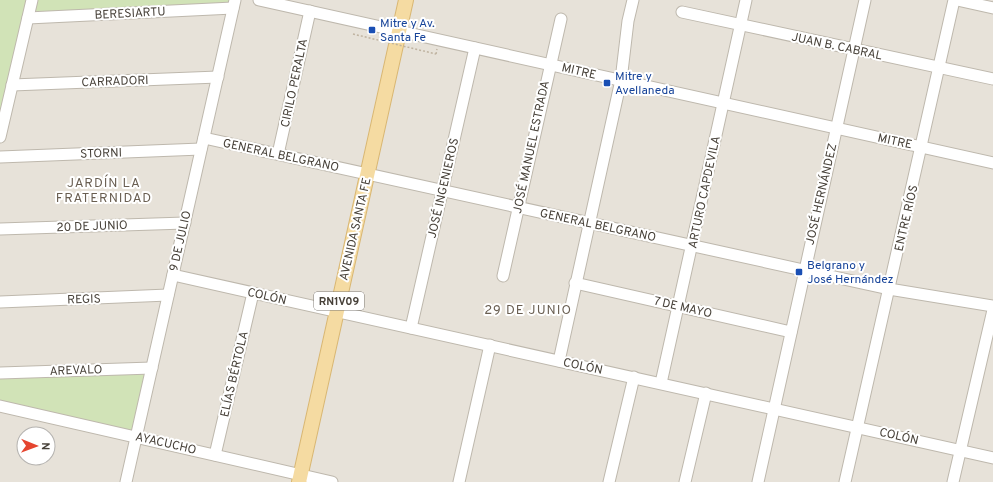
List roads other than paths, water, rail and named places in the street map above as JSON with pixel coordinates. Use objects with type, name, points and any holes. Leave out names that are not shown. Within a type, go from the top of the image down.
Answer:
[{"type":"main road","name":"AVENIDA SANTA FE","points":[[300,479],[406,0]]},
{"type":"street","points":[[0,137],[32,0]]},
{"type":"street","name":"MITRE","points":[[259,0],[993,163]]},
{"type":"street","points":[[559,361],[588,222],[621,80],[628,21],[633,0]]},
{"type":"street","name":"ARTURO CAPDEVILA","points":[[661,383],[746,0]]},
{"type":"street","name":"JOSÉ HERNÁNDEZ","points":[[758,482],[865,0]]},
{"type":"street","name":"ENTRE RÍOS","points":[[845,482],[940,68],[954,0]]},
{"type":"street","points":[[957,0],[993,8]]},
{"type":"street","name":"BERESIARTU","points":[[28,18],[234,4]]},
{"type":"street","name":"9 DE JULIO","points":[[126,482],[234,4]]},
{"type":"street","name":"CIRILO PERALTA","points":[[278,154],[310,11]]},
{"type":"street","name":"JUAN B. CABRAL","points":[[682,12],[993,79]]},
{"type":"street","name":"JOSÉ MANUEL ESTRADA","points":[[503,276],[561,19]]},
{"type":"street","name":"JOSÉ INGENIEROS","points":[[411,328],[475,48]]},
{"type":"street","name":"CARRADORI","points":[[12,85],[218,77]]},
{"type":"street","name":"GENERAL BELGRANO","points":[[204,138],[804,270],[889,288],[993,306]]},
{"type":"street","name":"STORNI","points":[[0,157],[201,149]]},
{"type":"street","name":"20 DE JUNIO","points":[[0,229],[185,223]]},
{"type":"street","name":"COLÓN","points":[[173,275],[993,458]]},
{"type":"street","name":"7 DE MAYO","points":[[575,283],[791,332]]},
{"type":"street","name":"ELÍAS BÉRTOLA","points":[[215,454],[253,293]]},
{"type":"street","name":"REGIS","points":[[0,302],[168,295]]},
{"type":"street","points":[[953,482],[993,310]]},
{"type":"street","points":[[459,482],[490,345]]},
{"type":"street","name":"AREVALO","points":[[0,373],[152,368]]},
{"type":"street","points":[[609,482],[634,377]]},
{"type":"street","points":[[685,482],[706,393]]},
{"type":"street","name":"AYACUCHO","points":[[0,406],[215,454],[300,479],[332,482]]},
{"type":"place","name":"Mitre y Av. Santa Fe","points":[[372,30]]},
{"type":"place","name":"Mitre y Avellaneda","points":[[607,83]]},
{"type":"place","name":"Belgrano y José Hernández","points":[[799,272]]},
{"type":"district","name":"JARDÍN LA FRATERNIDAD","points":[[104,190]]},
{"type":"district","name":"29 DE JUNIO","points":[[528,309]]}]
